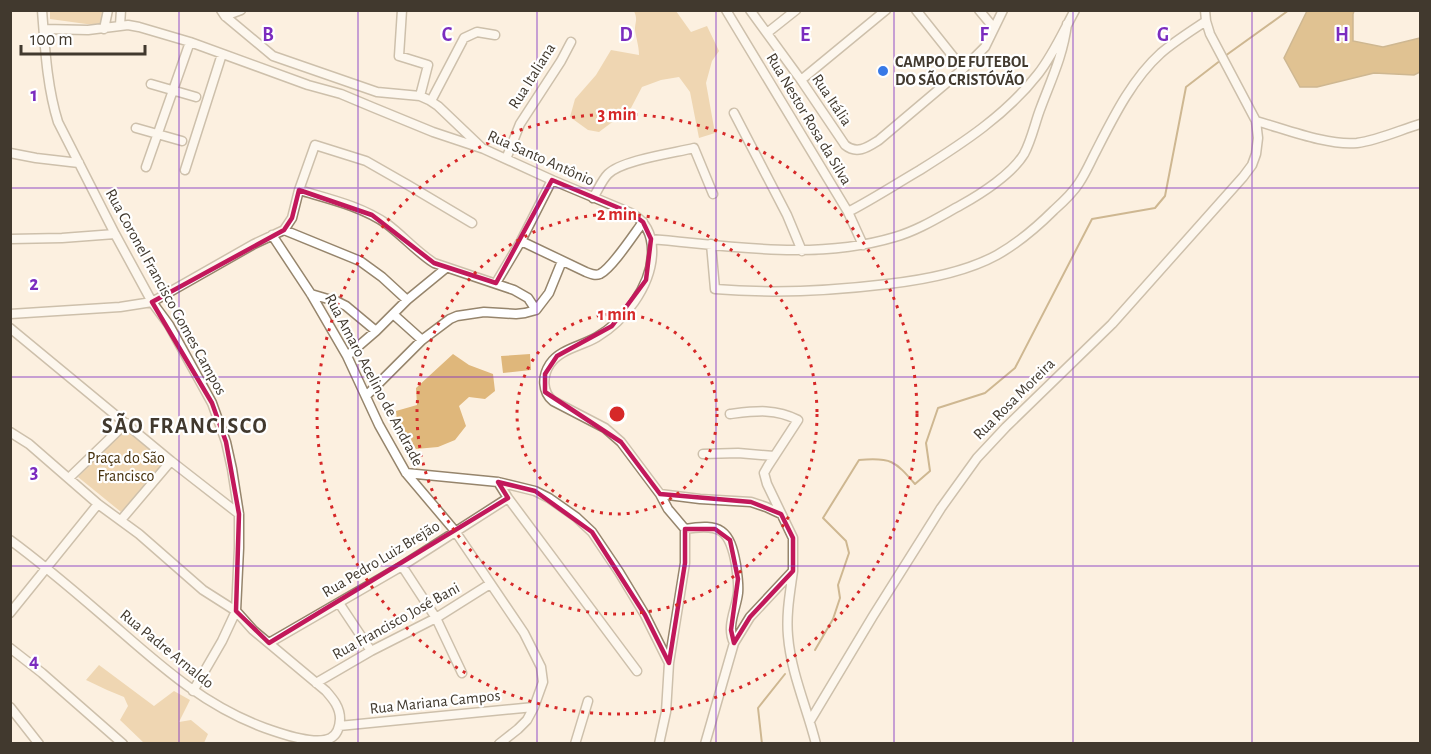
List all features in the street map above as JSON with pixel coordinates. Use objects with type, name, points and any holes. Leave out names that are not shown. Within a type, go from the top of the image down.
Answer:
[{"type":"street","name":"Rua Coronel Francisco Gomes Campos","points":[[42,10],[53,107],[58,122],[152,302],[169,325],[212,403],[226,442],[232,469],[239,514],[236,611],[222,641],[193,691]]},
{"type":"street","points":[[104,29],[108,10]]},
{"type":"street","points":[[44,29],[104,29],[120,25],[121,10]]},
{"type":"street","points":[[223,13],[241,10]]},
{"type":"street","points":[[402,10],[399,56],[428,65],[420,96]]},
{"type":"street","name":"Rua Nestor Rosa da Silva","points":[[726,10],[848,212],[863,245]]},
{"type":"street","name":"Rua Itália","points":[[750,10],[845,145],[850,149],[859,150],[879,140],[963,69],[985,46],[1003,10]]},
{"type":"street","points":[[767,33],[796,10]]},
{"type":"street","points":[[801,80],[886,10]]},
{"type":"street","points":[[916,10],[963,69]]},
{"type":"street","points":[[979,10],[994,28]]},
{"type":"street","points":[[848,212],[870,201],[961,144],[1010,104],[1038,73],[1075,10]]},
{"type":"street","points":[[1205,10],[1210,34],[1256,121],[1341,143],[1377,139],[1420,124]]},
{"type":"street","points":[[223,13],[273,56],[378,92],[420,96],[430,101],[484,149]]},
{"type":"street","points":[[711,244],[715,289],[747,291],[845,290],[903,282],[950,273],[995,256],[1038,226],[1073,191],[1087,170],[1127,95],[1142,75],[1162,52],[1206,21]]},
{"type":"street","points":[[651,239],[768,251],[802,251],[863,245],[896,237],[916,229],[976,197],[1018,162],[1030,142],[1062,53],[1067,24]]},
{"type":"street","name":"Rua Santo Antônio","points":[[120,25],[140,27],[190,42],[308,85],[341,94],[484,149],[631,213],[644,222]]},
{"type":"street","points":[[430,101],[464,38],[477,32],[495,35]]},
{"type":"street","points":[[146,167],[190,42]]},
{"type":"street","name":"Rua Italiana","points":[[506,159],[520,124],[571,42]]},
{"type":"street","points":[[185,170],[222,54]]},
{"type":"street","points":[[151,84],[196,97]]},
{"type":"street","points":[[734,113],[787,215],[802,251]]},
{"type":"street","name":"Rua Rosa Moreira","points":[[810,721],[941,507],[977,458],[1112,324],[1244,177],[1256,154],[1258,138],[1256,121]]},
{"type":"street","points":[[447,136],[456,123]]},
{"type":"street","points":[[136,128],[182,141]]},
{"type":"street","points":[[10,314],[120,307],[152,302],[284,230],[292,218],[315,145],[366,161],[472,223]]},
{"type":"street","points":[[593,198],[608,174],[615,168],[694,148],[713,194]]},
{"type":"street","points":[[10,153],[79,163]]},
{"type":"street","points":[[496,284],[552,180]]},
{"type":"street","points":[[299,190],[350,205],[372,215],[434,263],[522,294],[528,298],[536,310]]},
{"type":"street","points":[[521,241],[586,272],[599,275],[612,263],[644,222],[651,239],[651,264],[646,280],[636,298],[612,326],[597,337],[557,356],[545,374],[544,384],[545,392],[553,401],[605,428],[621,442],[684,529],[685,563],[669,663],[666,712],[659,744]]},
{"type":"street","points":[[284,230],[360,261],[407,300]]},
{"type":"street","points":[[10,239],[115,234]]},
{"type":"street","name":"Rua Amaro Acelino de Andrade","points":[[272,235],[311,294],[347,356],[388,442],[406,473],[455,531],[524,633],[541,667],[543,682],[527,720],[499,744]]},
{"type":"street","points":[[366,396],[422,340],[439,326],[457,316],[484,312],[525,313],[536,310],[549,293],[562,261]]},
{"type":"street","points":[[347,356],[407,300],[446,268]]},
{"type":"street","points":[[311,294],[346,306],[376,331]]},
{"type":"street","points":[[393,314],[422,340]]},
{"type":"street","points":[[10,328],[239,514]]},
{"type":"street","points":[[730,414],[764,410],[789,415],[798,420],[768,466],[764,477],[793,538],[793,571],[787,620],[788,637],[798,684],[816,744]]},
{"type":"street","points":[[69,478],[126,423]]},
{"type":"street","points":[[10,432],[29,444],[98,504],[140,534],[202,590],[236,611],[253,630],[333,699],[339,712],[339,726]]},
{"type":"street","points":[[703,454],[738,453],[774,456]]},
{"type":"street","points":[[121,520],[171,461]]},
{"type":"street","points":[[406,473],[498,482],[535,491],[576,517],[592,532],[619,572],[645,615],[669,663]]},
{"type":"street","points":[[498,482],[637,671]]},
{"type":"street","points":[[660,494],[751,502],[781,514]]},
{"type":"street","name":"Rua Pedro Luiz Brejão","points":[[268,643],[402,566],[508,498]]},
{"type":"street","points":[[10,613],[98,504]]},
{"type":"street","points":[[684,529],[702,526],[715,529],[723,532],[730,540],[738,579],[731,630],[734,644]]},
{"type":"street","name":"Rua Padre Arnaldo","points":[[10,540],[48,568],[165,670],[210,703],[242,720],[288,736],[323,742],[331,738],[339,726]]},
{"type":"street","points":[[402,566],[436,618],[462,673]]},
{"type":"street","points":[[705,744],[734,644],[741,629],[793,571]]},
{"type":"street","name":"Rua Francisco José Bani","points":[[316,683],[371,651],[436,618],[490,584]]},
{"type":"street","points":[[339,603],[371,651]]},
{"type":"street","points":[[10,648],[123,744]]},
{"type":"street","points":[[575,744],[588,701]]},
{"type":"street","name":"Rua Mariana Campos","points":[[339,726],[534,707]]},
{"type":"street","points":[[10,708],[39,744]]},
{"type":"highlighted area","points":[[552,180],[631,213],[643,222],[651,239],[646,280],[612,326],[557,356],[545,374],[545,392],[621,442],[660,494],[751,502],[781,514],[793,538],[793,571],[750,617],[734,643],[731,630],[738,579],[730,540],[715,529],[685,529],[685,563],[669,663],[645,615],[592,532],[535,491],[498,482],[508,498],[269,643],[236,611],[239,514],[226,442],[212,403],[152,302],[284,230],[292,218],[299,190],[372,215],[434,263],[496,283]]},
{"type":"green space","points":[[50,11],[102,11],[101,26],[50,19]]},
{"type":"green space","points":[[634,11],[676,11],[691,32],[707,26],[719,51],[712,61],[706,83],[715,133],[699,138],[690,92],[679,77],[661,80],[642,87],[631,108],[599,132],[588,130],[570,117],[575,99],[596,75],[611,50],[639,55]]},
{"type":"green space","points":[[453,354],[469,365],[493,374],[495,391],[485,399],[469,397],[459,406],[466,426],[455,440],[438,447],[416,449],[397,421],[396,411],[417,405],[416,388]]},
{"type":"green space","points":[[530,354],[531,370],[503,373],[501,356]]},
{"type":"green space","name":"Praça do São Francisco","points":[[125,429],[166,463],[121,512],[78,477]]},
{"type":"green space","points":[[99,665],[154,706],[174,691],[190,700],[179,722],[191,720],[208,734],[204,743],[144,743],[120,720],[128,706],[124,697],[86,680]]},
{"type":"shaded area","points":[[1307,11],[1354,11],[1353,41],[1383,47],[1420,38],[1420,72],[1414,75],[1374,73],[1317,87],[1300,87],[1284,58]]},
{"type":"waterway","points":[[1225,56],[1289,10]]},
{"type":"waterway","points":[[815,650],[833,619],[840,598],[838,585],[849,553],[846,541],[823,518],[859,460],[878,459],[891,462],[915,484],[930,471],[926,443],[938,408],[985,393],[1015,368],[1092,219],[1155,208],[1165,196],[1186,87],[1221,60]]},
{"type":"waterway","points":[[762,744],[758,708],[785,674]]},
{"type":"place","name":"CAMPO DE FUTEBOL DO SÃO CRISTÓVÃO","points":[[883,71]]},
{"type":"district","name":"SÃO FRANCISCO","points":[[185,426]]}]
